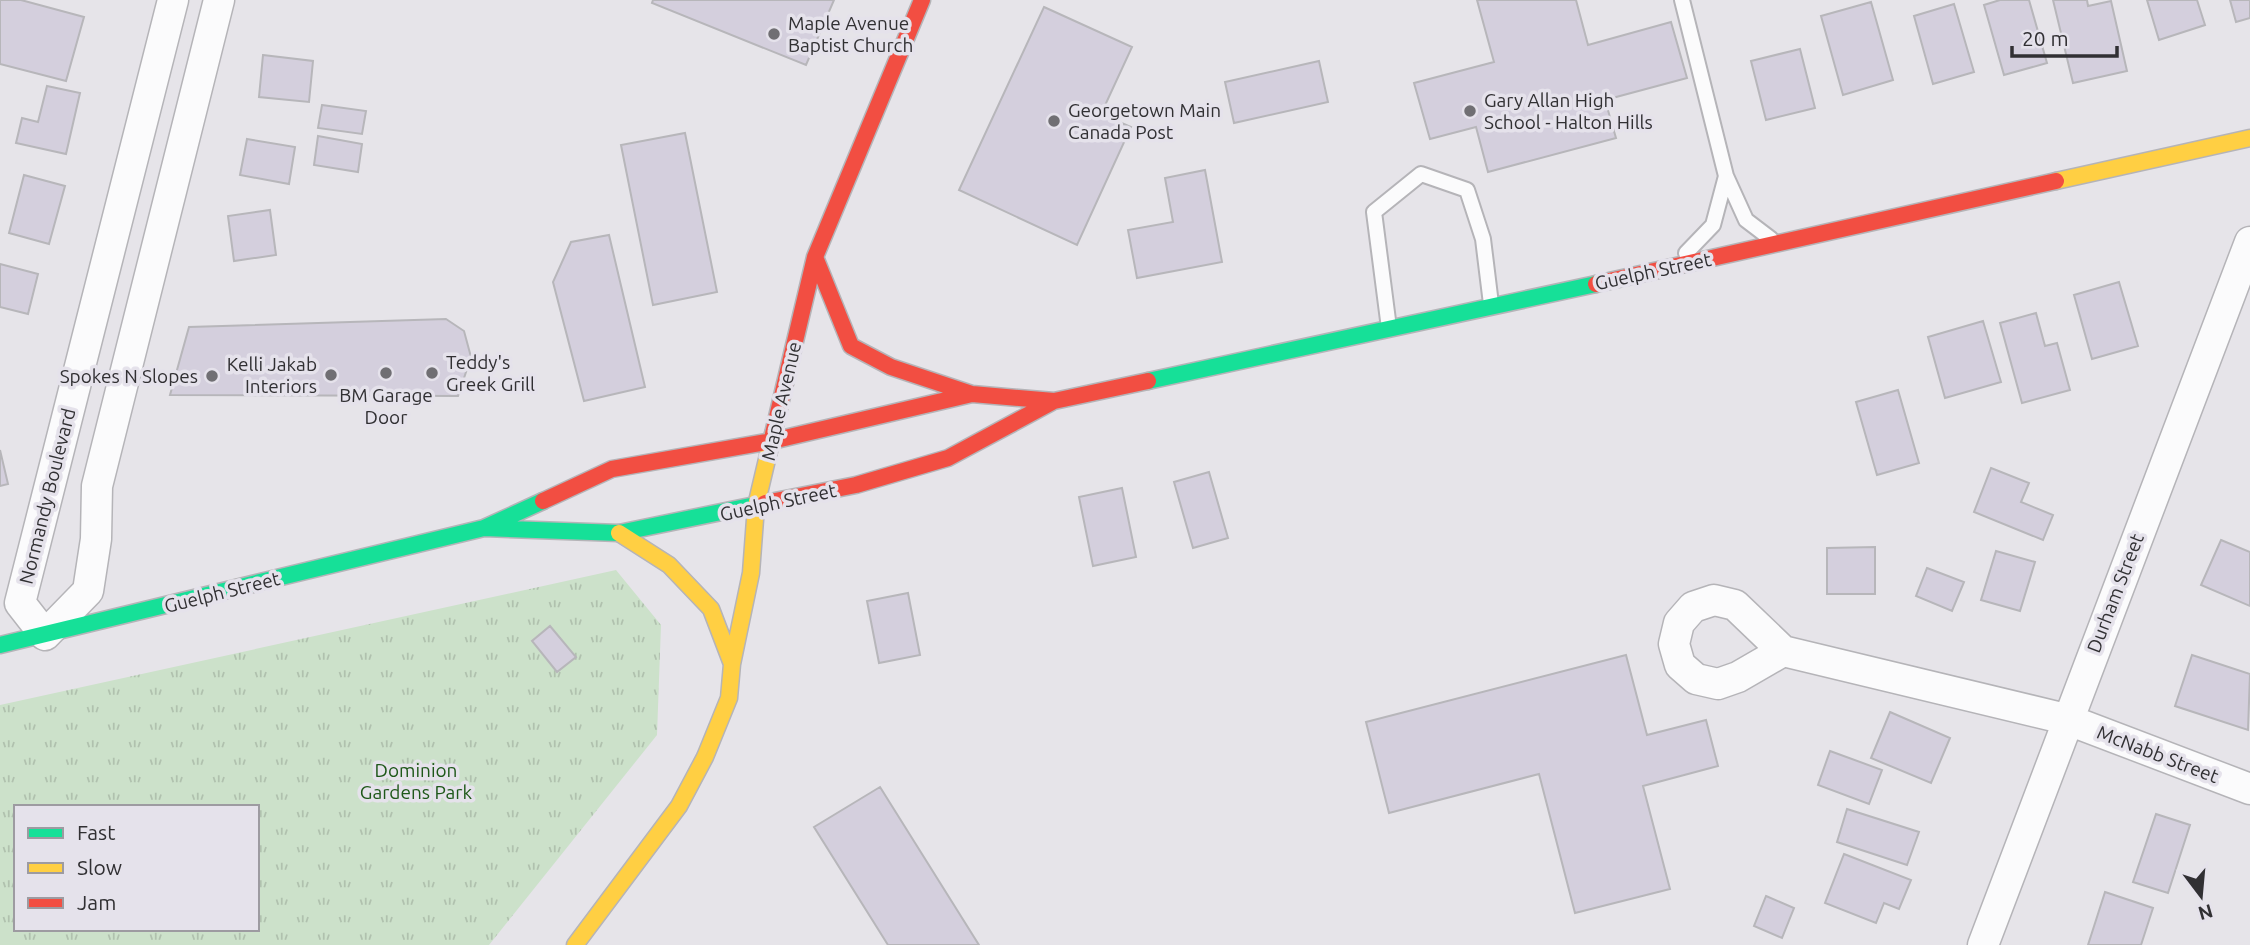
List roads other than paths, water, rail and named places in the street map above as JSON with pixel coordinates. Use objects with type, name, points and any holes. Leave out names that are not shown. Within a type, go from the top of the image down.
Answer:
[{"type":"main road","name":"Maple Avenue","points":[[575,945],[678,806],[705,757],[729,698],[732,664],[748,596],[756,506],[815,257],[922,0]]},
{"type":"main road","name":"Guelph Street","points":[[484,528],[619,533],[856,485],[948,458],[1054,401],[1389,330],[2250,138]]},
{"type":"main road","points":[[815,257],[851,346],[891,367],[972,394]]},
{"type":"main road","name":"Guelph Street","points":[[0,645],[484,528],[612,469],[772,441],[972,394],[1054,401]]},
{"type":"main road","points":[[619,533],[668,565],[711,609],[732,664]]},
{"type":"street","name":"Normandy Boulevard","points":[[45,635],[20,603],[173,0]]},
{"type":"street","points":[[45,635],[88,591],[96,539],[97,486],[219,0]]},
{"type":"street","points":[[157,67],[199,79]]},
{"type":"street","name":"Durham Street","points":[[1983,945],[2066,719],[2250,242]]},
{"type":"street","name":"McNabb Street","points":[[1783,651],[2066,719],[2250,789]]},
{"type":"lane","points":[[1682,0],[1726,176],[1746,220],[1776,244]]},
{"type":"lane","points":[[1389,330],[1374,212],[1421,174],[1467,190],[1483,239],[1491,306]]},
{"type":"lane","points":[[1674,267],[1713,225],[1726,176]]},
{"type":"place","name":"Maple Avenue Baptist Church","points":[[774,34]]},
{"type":"place","name":"Gary Allan High School - Halton Hills","points":[[1470,111]]},
{"type":"place","name":"Georgetown Main Canada Post","points":[[1054,121]]},
{"type":"place","name":"BM Garage Door","points":[[386,373]]},
{"type":"place","name":"Teddy's Greek Grill","points":[[432,373]]},
{"type":"place","name":"Kelli Jakab Interiors","points":[[331,375]]},
{"type":"place","name":"Spokes N Slopes","points":[[212,376]]},
{"type":"park label","name":"Dominion Gardens Park","points":[[416,781]]}]
